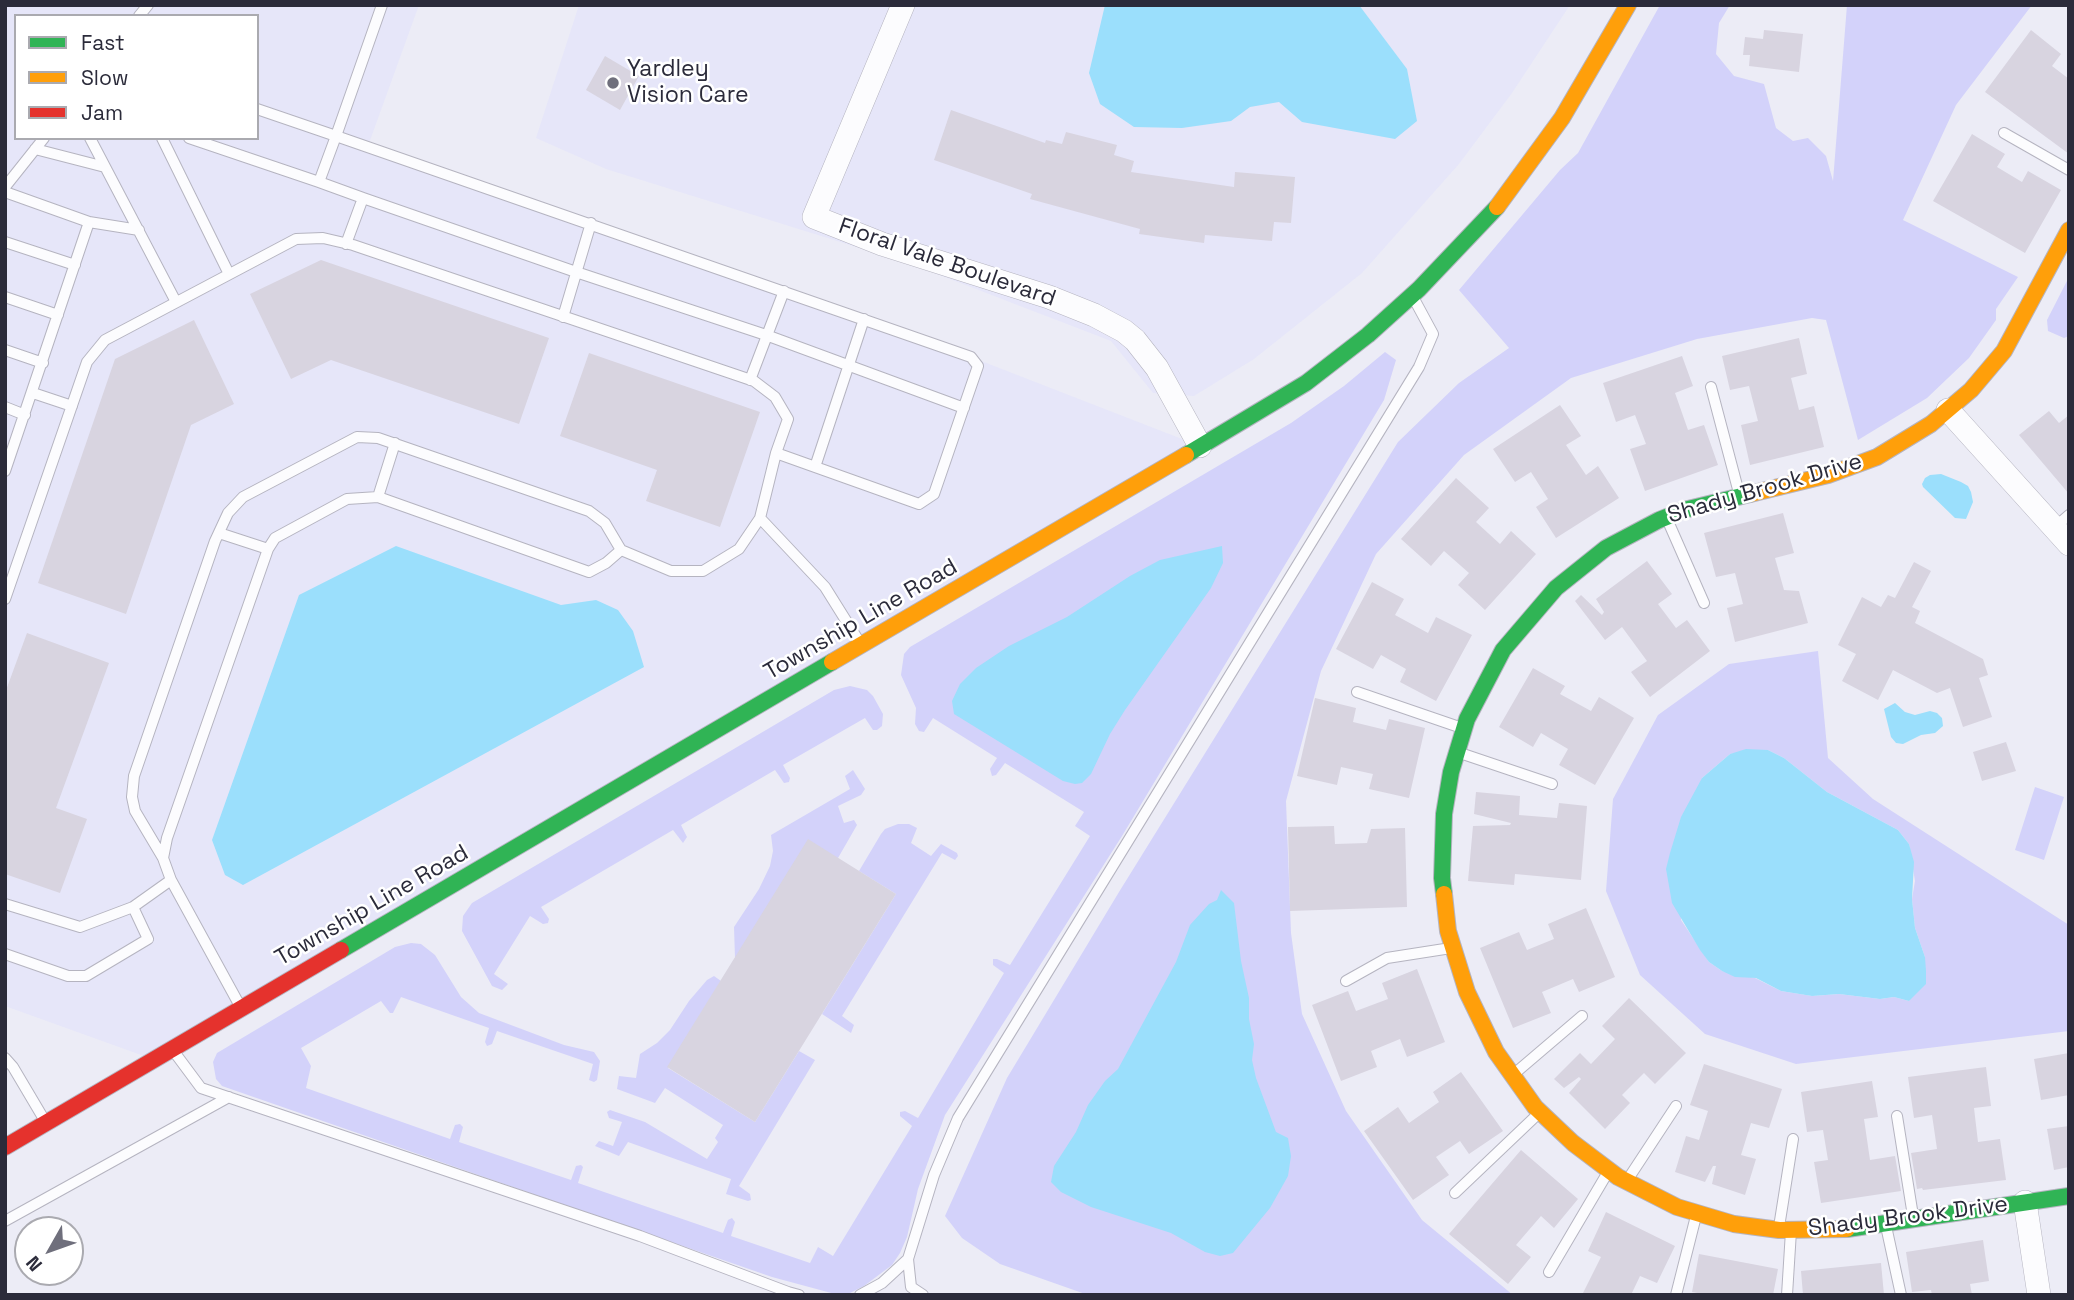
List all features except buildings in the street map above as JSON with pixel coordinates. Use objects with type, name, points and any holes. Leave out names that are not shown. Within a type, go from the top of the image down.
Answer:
[{"type":"street","name":"Floral Vale Boulevard","points":[[903,5],[814,217],[882,244],[1049,297],[1094,315],[1124,331],[1135,340],[1157,368],[1200,446]]},
{"type":"street","name":"Township Line Road","points":[[5,1147],[1306,383],[1368,335],[1412,296],[1501,203],[1562,118],[1628,5]]},
{"type":"street","name":"Shady Brook Drive","points":[[2068,233],[2004,351],[1971,390],[1910,438],[1877,457],[1828,475],[1684,510],[1666,517],[1606,548],[1556,588],[1503,650],[1464,728],[1451,772],[1443,827],[1442,877],[1448,931],[1468,992],[1496,1052],[1512,1075],[1540,1112],[1573,1143],[1609,1170],[1677,1207],[1734,1224],[1785,1231],[1837,1230],[2069,1196]]},
{"type":"street","points":[[1948,410],[2064,529]]},
{"type":"street","name":"Shady Brook Drive","points":[[2025,1202],[2039,1295]]},
{"type":"lane","points":[[319,182],[382,5]]},
{"type":"lane","points":[[259,110],[971,357],[978,366],[934,494],[919,505],[776,453]]},
{"type":"lane","points":[[2004,133],[2069,170]]},
{"type":"lane","points":[[42,140],[5,189],[89,222],[139,230]]},
{"type":"lane","points":[[91,140],[176,302]]},
{"type":"lane","points":[[162,140],[229,274]]},
{"type":"lane","points":[[195,140],[766,335],[964,408]]},
{"type":"lane","points":[[35,149],[105,167]]},
{"type":"lane","points":[[346,244],[363,198]]},
{"type":"lane","points":[[6,464],[33,393],[89,222]]},
{"type":"lane","points":[[563,317],[591,223]]},
{"type":"lane","points":[[5,598],[87,362],[105,340],[296,239],[323,238],[346,244],[750,380],[775,397],[788,419],[776,453],[760,518],[739,550],[703,571],[671,570],[621,550],[606,523],[589,511],[378,438],[357,437],[323,453],[243,497],[228,513],[134,776],[132,797],[135,811],[163,858],[171,880],[242,1009]]},
{"type":"lane","points":[[5,242],[75,265]]},
{"type":"lane","points":[[750,380],[784,291]]},
{"type":"lane","points":[[923,1295],[911,1287],[908,1259],[934,1175],[958,1118],[1419,367],[1433,334],[1412,296]]},
{"type":"lane","points":[[5,297],[58,315]]},
{"type":"lane","points":[[815,467],[864,319]]},
{"type":"lane","points":[[5,350],[43,363]]},
{"type":"lane","points":[[1711,387],[1740,496]]},
{"type":"lane","points":[[33,393],[72,406]]},
{"type":"lane","points":[[5,407],[25,415]]},
{"type":"lane","points":[[378,497],[395,443]]},
{"type":"lane","points":[[163,858],[167,838],[268,549],[275,538],[348,499],[378,497],[589,572],[607,563],[621,550]]},
{"type":"lane","points":[[1666,517],[1704,603]]},
{"type":"lane","points":[[760,518],[825,587],[862,646]]},
{"type":"lane","points":[[219,533],[268,549]]},
{"type":"lane","points":[[1357,692],[1464,728]]},
{"type":"lane","points":[[1457,752],[1552,784]]},
{"type":"lane","points":[[5,904],[80,927],[133,907],[171,880]]},
{"type":"lane","points":[[5,954],[68,976],[86,976],[148,939],[133,907]]},
{"type":"lane","points":[[1346,981],[1387,958],[1453,948]]},
{"type":"lane","points":[[1512,1075],[1582,1016]]},
{"type":"lane","points":[[172,1049],[201,1088],[639,1236],[790,1294]]},
{"type":"lane","points":[[5,1058],[47,1123]]},
{"type":"lane","points":[[5,1221],[229,1097]]},
{"type":"lane","points":[[1627,1181],[1676,1106]]},
{"type":"lane","points":[[1455,1193],[1540,1112]]},
{"type":"lane","points":[[1897,1116],[1913,1219]]},
{"type":"lane","points":[[1787,1295],[1785,1231],[1793,1139]]},
{"type":"lane","points":[[1549,1272],[1609,1170]]},
{"type":"lane","points":[[1676,1295],[1697,1213]]},
{"type":"lane","points":[[1885,1223],[1900,1295]]},
{"type":"lane","points":[[860,1295],[882,1283],[908,1259]]},
{"type":"shaded area","points":[[5,5],[419,5],[368,146],[971,357],[1200,446],[155,1060],[5,1006]]},
{"type":"shaded area","points":[[579,5],[1570,5],[1512,93],[1459,164],[1362,273],[1254,359],[1194,396],[1153,393],[1111,341],[911,264],[606,169],[536,138]]},
{"type":"shaded area","points":[[1105,5],[1359,5],[1407,69],[1417,121],[1395,139],[1302,122],[1279,102],[1250,107],[1231,121],[1182,128],[1134,127],[1100,104],[1089,73]]},
{"type":"shaded area","points":[[1660,5],[1730,5],[1719,23],[1716,54],[1734,76],[1764,84],[1776,128],[1793,141],[1808,138],[1826,156],[1833,181],[1847,5],[2032,5],[1956,105],[1903,220],[2018,277],[1996,309],[1996,320],[1969,358],[1927,398],[1858,440],[1826,320],[1812,318],[1697,339],[1571,378],[1464,455],[1376,554],[1321,671],[1286,801],[1291,933],[1302,1014],[1346,1111],[1422,1220],[1513,1295],[1088,1295],[1000,1264],[962,1238],[945,1216],[1007,1078],[1398,442],[1459,383],[1509,348],[1459,290],[1560,170],[1578,153]]},
{"type":"shaded area","points":[[2069,277],[2069,336],[2064,338],[2048,331],[2047,320]]},
{"type":"shaded area","points":[[1385,352],[1396,360],[1384,400],[1122,836],[945,1115],[918,1189],[907,1237],[900,1253],[892,1265],[864,1286],[850,1293],[835,1294],[772,1277],[222,1086],[216,1079],[213,1062],[217,1053],[395,947],[411,943],[421,944],[435,955],[461,997],[479,1013],[564,1045],[594,1052],[600,1061],[597,1080],[589,1080],[593,1064],[497,1031],[492,1044],[487,1046],[485,1042],[489,1028],[401,997],[393,1013],[390,1013],[381,1001],[301,1048],[311,1066],[306,1088],[450,1139],[455,1125],[460,1124],[463,1127],[459,1142],[571,1180],[576,1166],[581,1165],[583,1167],[578,1183],[723,1233],[728,1220],[732,1218],[735,1222],[731,1236],[810,1263],[818,1247],[833,1256],[912,1126],[900,1116],[900,1112],[905,1111],[918,1118],[1004,973],[993,965],[993,959],[1010,965],[1090,836],[1075,826],[1084,812],[1005,763],[996,775],[992,776],[990,769],[997,758],[933,718],[924,732],[919,731],[915,724],[916,708],[901,675],[904,654],[910,647],[1291,423],[1344,386]]},
{"type":"shaded area","points":[[1941,474],[1968,486],[1973,502],[1966,519],[1955,518],[1923,487],[1925,478]]},
{"type":"shaded area","points":[[396,546],[561,605],[596,600],[618,610],[633,631],[644,667],[243,885],[225,875],[212,840],[299,595]]},
{"type":"shaded area","points":[[1222,546],[1223,563],[1211,588],[1125,710],[1091,774],[1082,783],[1063,781],[954,714],[952,701],[960,684],[976,668],[1009,646],[1067,617],[1160,560]]},
{"type":"shaded area","points":[[1818,651],[1828,758],[1873,799],[2069,925],[2069,1031],[1796,1064],[1705,1034],[1640,975],[1606,891],[1613,799],[1658,715],[1729,664]],"holes":[[[1768,750],[1784,758],[1827,792],[1898,830],[1909,844],[1915,881],[1912,899],[1915,928],[1925,957],[1909,1001],[1894,997],[1880,999],[1839,994],[1812,996],[1781,991],[1755,978],[1722,971],[1709,962],[1681,920],[1702,778],[1730,754]]]},
{"type":"shaded area","points":[[850,686],[867,690],[873,696],[883,714],[882,726],[873,730],[865,718],[783,765],[790,778],[789,782],[784,783],[775,770],[681,825],[687,837],[683,843],[673,830],[541,907],[549,919],[548,923],[543,924],[530,916],[494,974],[508,984],[502,990],[492,986],[462,931],[463,916],[472,903],[834,690]]},
{"type":"shaded area","points":[[1895,703],[1905,712],[1915,715],[1930,711],[1937,713],[1942,718],[1943,726],[1935,733],[1921,735],[1903,744],[1896,743],[1891,737],[1884,709]]},
{"type":"shaded area","points":[[1746,749],[1768,750],[1784,758],[1827,792],[1898,830],[1909,844],[1914,862],[1912,899],[1915,928],[1925,957],[1926,984],[1909,1001],[1894,997],[1880,999],[1839,994],[1812,996],[1781,991],[1756,978],[1735,977],[1722,971],[1709,962],[1700,950],[1672,903],[1666,869],[1681,817],[1702,778],[1730,754]]},
{"type":"shaded area","points":[[853,770],[865,789],[861,795],[838,806],[844,823],[854,820],[857,825],[838,858],[735,958],[734,927],[759,889],[770,866],[773,851],[771,835],[850,789],[845,776]]},
{"type":"shaded area","points":[[2035,787],[2064,797],[2044,860],[2015,850]]},
{"type":"shaded area","points":[[898,824],[909,824],[917,828],[911,843],[931,856],[941,844],[958,856],[955,860],[942,853],[842,1016],[854,1025],[851,1033],[822,1014],[896,894],[859,871],[885,829]]},
{"type":"shaded area","points":[[1221,890],[1234,903],[1241,961],[1249,998],[1249,1019],[1254,1044],[1252,1060],[1256,1078],[1276,1132],[1288,1138],[1291,1156],[1288,1176],[1270,1208],[1233,1253],[1220,1256],[1205,1252],[1171,1233],[1091,1207],[1061,1192],[1051,1182],[1054,1166],[1076,1132],[1088,1105],[1105,1081],[1118,1069],[1176,962],[1190,925],[1209,904],[1217,900]]},
{"type":"shaded area","points":[[714,976],[721,981],[668,1068],[755,1122],[799,1051],[815,1060],[739,1186],[750,1194],[751,1200],[748,1201],[726,1194],[731,1179],[628,1142],[619,1156],[595,1146],[599,1141],[613,1146],[622,1122],[609,1118],[607,1112],[610,1110],[645,1122],[707,1159],[718,1142],[715,1138],[723,1125],[665,1088],[655,1103],[617,1089],[619,1076],[636,1078],[640,1054],[670,1030],[689,1001],[707,980]]},
{"type":"traffic: fast","points":[[1186,455],[1306,383],[1368,335],[1419,289],[1497,207]]},
{"type":"traffic: fast","points":[[1444,894],[1444,814],[1451,772],[1467,719],[1503,650],[1556,588],[1606,548],[1684,510],[1750,494]]},
{"type":"traffic: fast","points":[[341,950],[832,662]]},
{"type":"traffic: fast","points":[[1847,1229],[2069,1196]]},
{"type":"traffic: slow","points":[[1497,207],[1562,118],[1628,5]]},
{"type":"traffic: slow","points":[[1750,494],[1828,475],[1877,457],[1931,424],[1971,390],[2004,351],[2069,230]]},
{"type":"traffic: slow","points":[[832,662],[1186,455]]},
{"type":"traffic: slow","points":[[1444,894],[1448,931],[1467,992],[1496,1052],[1535,1107],[1573,1143],[1618,1177],[1677,1207],[1734,1224],[1779,1230],[1847,1229]]},
{"type":"traffic: jam","points":[[5,1147],[341,950]]},
{"type":"place","name":"Yardley Vision Care","points":[[613,83]]}]
